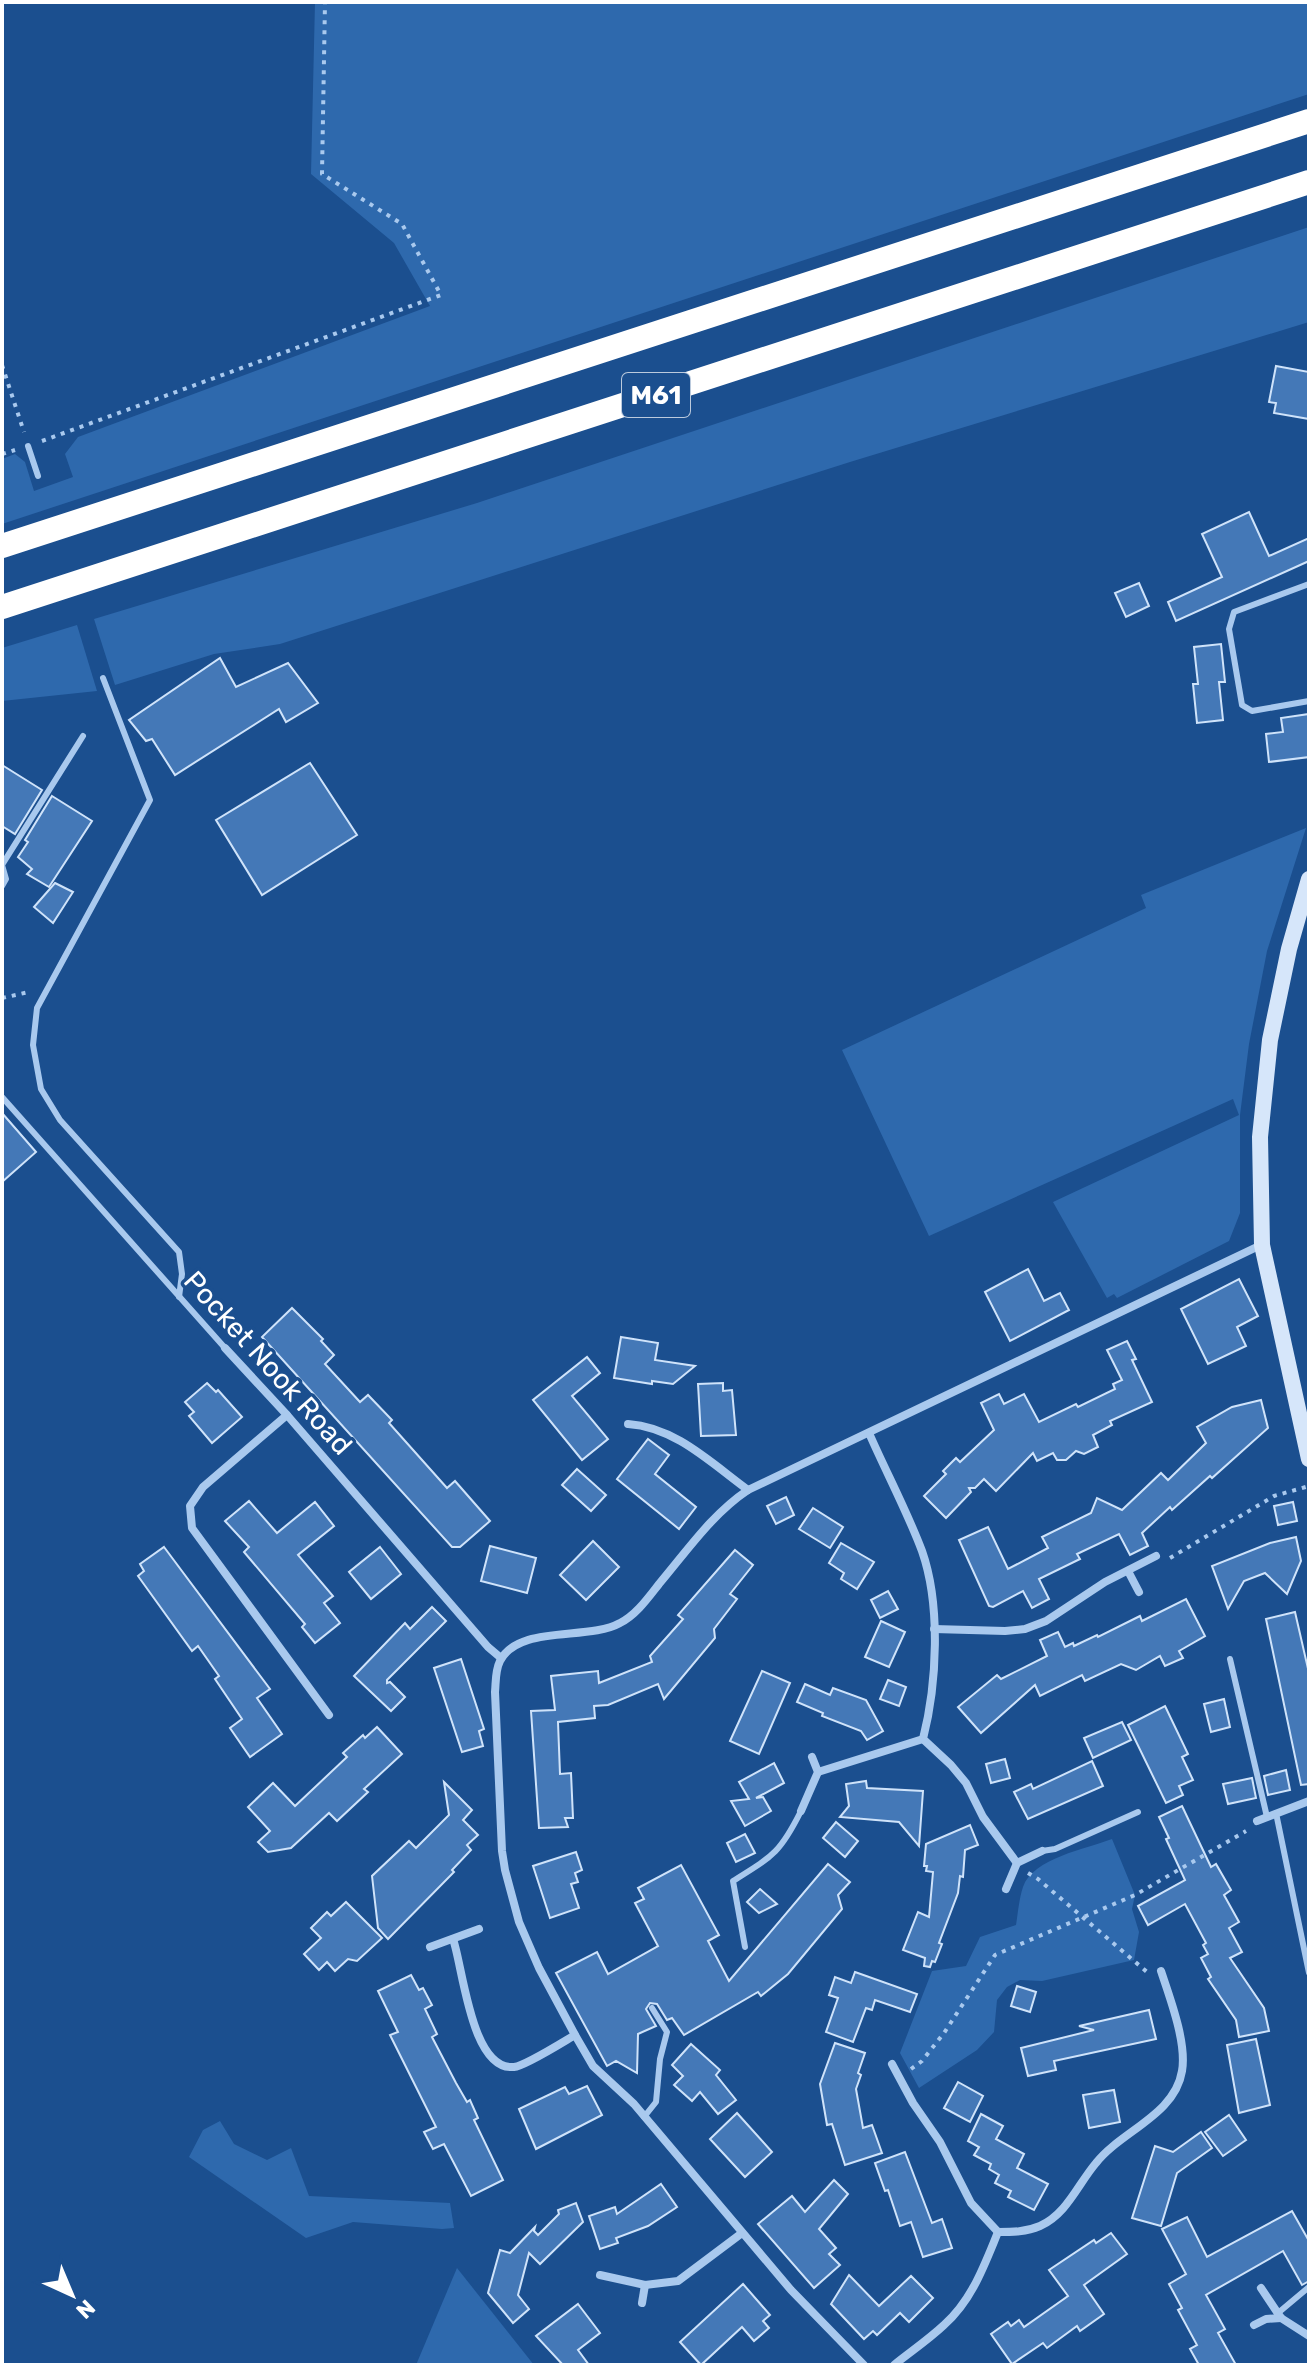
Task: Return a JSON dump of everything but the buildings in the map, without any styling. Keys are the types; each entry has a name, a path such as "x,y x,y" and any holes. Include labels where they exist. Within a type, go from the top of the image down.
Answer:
{"highway":[{"name":"M61","path":"2,546 1309,121"},
{"name":"M61","path":"2,607 1309,182"}],"street":[{"path":"1309,879 1289,949 1270,1040 1260,1137 1262,1245 1309,1459"},
{"path":"864,2365 791,2290 644,2117 593,2066 539,1968 519,1922 505,1870 495,1692 501,1658 530,1639 610,1628 623,1622 639,1609 715,1517 748,1490 1262,1245"},
{"name":"Pocket Nook Road","path":"225,1348 501,1658"},
{"path":"287,1415 203,1487 190,1506 192,1528 329,1715"},
{"path":"628,1424 650,1425 668,1433 748,1490"},
{"path":"869,1433 922,1550 928,1574 935,1677 923,1739"},
{"path":"934,1629 1025,1629 1046,1621 1105,1582 1156,1556"},
{"path":"1128,1571 1139,1592"},
{"path":"818,1772 923,1739"},
{"path":"923,1739 966,1783 983,1817 1017,1863"},
{"path":"801,1811 818,1772 812,1757"},
{"path":"1257,1821 1309,1801"},
{"path":"1006,1889 1017,1863 1042,1851"},
{"path":"430,1947 479,1929"},
{"path":"453,1939 471,2018 484,2049 500,2065 515,2067 575,2035"},
{"path":"892,2064 940,2142 971,2203 998,2232 1023,2232 1055,2216 1096,2162 1122,2137 1161,2108 1176,2088 1182,2071 1181,2043 1161,1971"},
{"path":"894,2365 946,2324 966,2300 980,2276 998,2232"},
{"path":"600,2275 645,2285 678,2281 742,2233"},
{"path":"642,2303 645,2285"},
{"path":"1261,2288 1279,2316 1309,2336"},
{"path":"1254,2325 1279,2316"}],"lane":[{"path":"28,446 38,476"},
{"path":"1309,584 1234,612 1229,629 1242,705 1252,711 1309,701"},
{"path":"103,678 150,800 37,1008 33,1045 41,1089 60,1120 179,1252 182,1274 179,1297"},
{"path":"2,886 6,879 2,865 83,736"},
{"name":"Pocket Nook Road","path":"2,1097 225,1348"},
{"path":"1230,1659 1272,1815 1309,1973"},
{"path":"745,1947 733,1881 772,1857 786,1840 801,1811"},
{"path":"1042,1851 1055,1849 1138,1812"},
{"path":"644,2117 656,2102 660,2059 667,2032 652,2008"},
{"path":"1279,2316 1309,2287"}],"path":[{"path":"2,365 28,446 441,295 402,224 322,174 325,2"},
{"path":"2,998 47,988"},
{"path":"1156,1556 1167,1560 1274,1496 1309,1486"},
{"path":"899,2078 922,2061 944,2033 995,1955 1135,1895 1237,1838 1257,1821"},
{"path":"1017,1863 1148,1973 1161,1971"}],"shaded area":[{"path":"315,2 1309,2 1309,94 2,524 2,459 15,454 25,462 34,491 73,477 65,454 78,437 430,306 394,243 311,174"},
{"path":"1309,227 1309,322 850,462 280,644 214,654 115,685 94,619 477,503"},
{"path":"77,625 97,691 2,701 2,648"},
{"path":"1306,828 1267,951 1249,1044 1240,1115 1240,1213 1229,1241 1117,1298 1114,1294 1107,1298 1053,1202 1239,1115 1233,1099 929,1236 842,1050 1146,908 1141,895"},
{"path":"1112,1839 1135,1895 1132,1909 1139,1932 1134,1960 1042,1981 1020,1980 1007,1987 997,2000 994,2032 977,2050 919,2088 900,2053 932,1971 966,1966 980,1937 1016,1925 1023,1887 1037,1869 1062,1856"},
{"path":"220,2121 234,2144 267,2160 291,2148 309,2196 450,2203 454,2228 353,2222 306,2238 189,2157 203,2130"},
{"path":"457,2268 534,2365 416,2365"}]}
